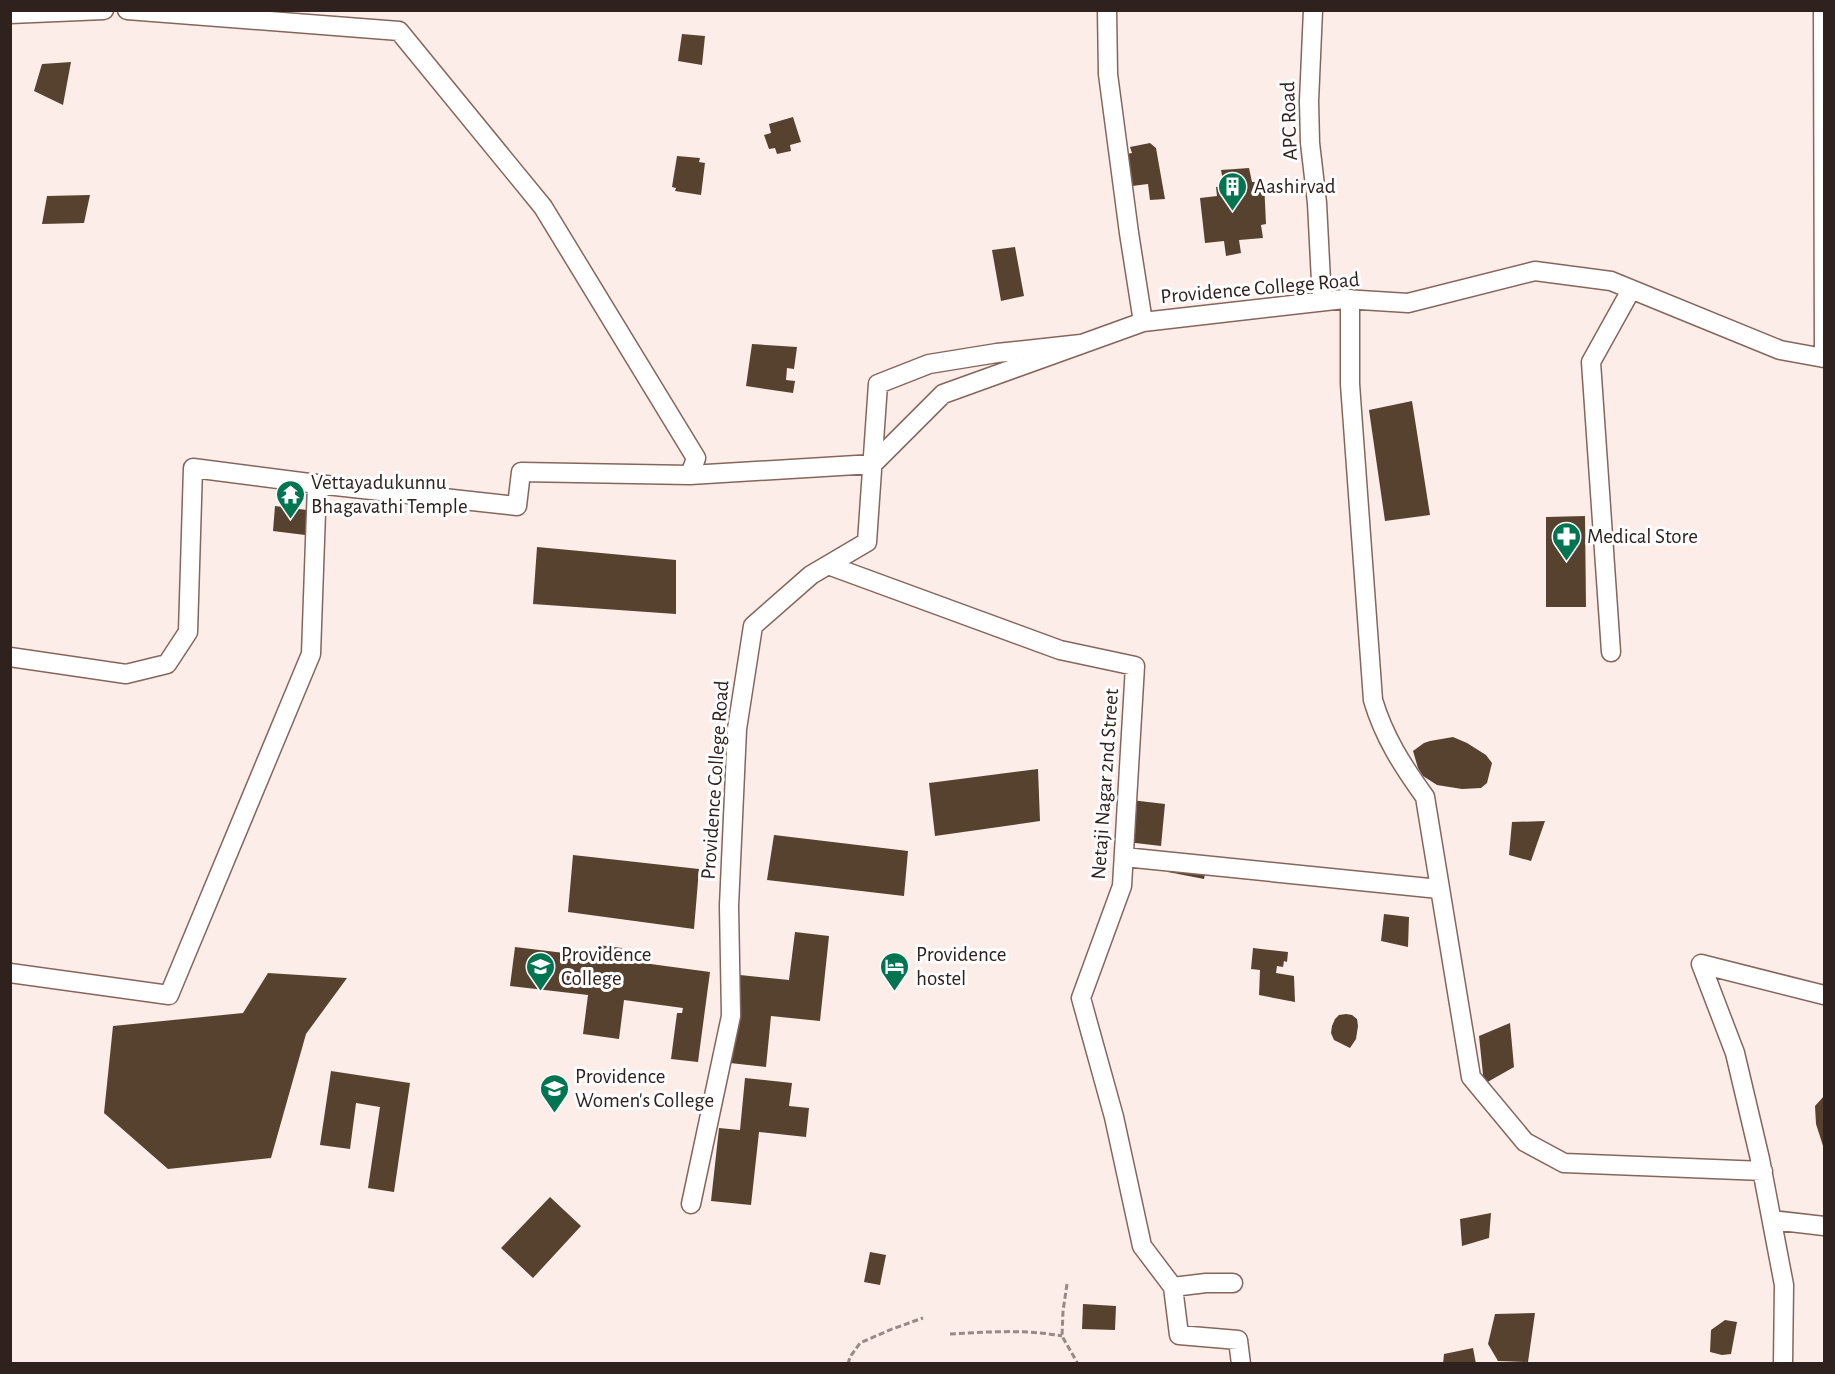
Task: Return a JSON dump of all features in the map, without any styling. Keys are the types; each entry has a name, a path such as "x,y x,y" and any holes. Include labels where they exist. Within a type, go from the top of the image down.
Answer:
{"street":[{"path":"10,14 104,10"},
{"path":"1107,10 1108,74 1143,322"},
{"name":"APC Road","path":"1313,10 1309,101 1310,143 1318,213 1322,302"},
{"path":"1823,10 1824,358"},
{"path":"137,11 363,19 399,30 543,207 696,458 690,475"},
{"name":"Providence College Road","path":"873,464 944,394 1143,322 1322,302 1350,300 1408,303 1535,271 1611,281 1780,350 1824,358"},
{"path":"1611,652 1591,362 1631,290"},
{"path":"1350,300 1350,384 1373,700 1380,723 1400,763 1425,796 1471,1077 1524,1142 1564,1163 1763,1171"},
{"name":"Providence College Road","path":"691,1204 731,1016 729,906 737,729 753,626 811,575 867,542 878,384 929,364 998,353 1082,344"},
{"path":"10,657 126,674 167,664 188,632 193,468 517,506 521,472 690,475 873,464"},
{"path":"10,973 169,995 311,654 317,483"},
{"name":"Netaji Nagar 2nd Street","path":"828,565 1060,650 1135,666 1122,886 1081,998 1114,1118 1142,1246 1173,1287 1179,1335 1238,1340 1241,1364"},
{"path":"1124,857 1439,889"},
{"path":"1783,1364 1784,1285 1763,1171 1735,1053 1701,964 1824,995"},
{"path":"1772,1220 1824,1226"},
{"path":"1173,1287 1233,1282"}],"path":[{"path":"1067,1284 1062,1336 1078,1364"},
{"path":"848,1364 860,1343 923,1318"},
{"path":"950,1334 1050,1333 1062,1336"}],"building":[{"path":"682,34 705,36 702,65 678,61"},
{"path":"71,62 63,105 34,91 42,64"},
{"path":"793,117 801,142 790,145 791,151 777,154 775,148 769,149 764,135 771,133 769,124"},
{"path":"1150,143 1156,148 1165,199 1150,200 1148,184 1132,186 1126,154 1132,153 1130,147"},
{"path":"677,156 700,158 699,162 705,163 701,195 675,191 676,188 672,187"},
{"name":"Aashirvad","path":"1249,168 1252,182 1264,182 1266,224 1261,225 1263,238 1239,240 1241,253 1226,256 1224,241 1205,243 1200,198 1217,196 1216,187 1224,186 1221,170"},
{"path":"90,195 84,223 42,224 47,196"},
{"path":"1015,247 1024,296 1001,301 992,250"},
{"path":"752,344 797,347 794,369 787,368 786,380 795,381 793,393 746,386"},
{"path":"1412,401 1430,515 1385,521 1369,410"},
{"name":"Vettayadukunnu Bhagavathi Temple","path":"275,506 307,510 305,535 273,531"},
{"name":"Medical Store","path":"1585,516 1586,607 1546,607 1546,517"},
{"path":"537,547 676,560 676,614 533,604"},
{"path":"1453,737 1486,755 1492,763 1487,783 1481,788 1462,789 1437,785 1423,776 1418,768 1413,751 1424,743"},
{"path":"1038,769 1040,821 935,836 929,783"},
{"path":"1131,800 1165,804 1161,846 1127,842"},
{"path":"1545,821 1531,861 1509,855 1512,822"},
{"path":"774,835 908,851 904,896 767,880"},
{"path":"1173,852 1208,860 1204,879 1168,872"},
{"path":"573,855 699,869 694,929 568,912"},
{"path":"1384,914 1409,917 1408,947 1381,941"},
{"path":"795,932 829,936 820,1021 771,1016 766,1067 730,1063 740,975 789,980"},
{"path":"598,945 622,948 621,960 710,972 698,1062 671,1059 677,1013 682,1013 683,1008 624,1000 619,1039 583,1034 588,995 510,986 515,947 597,957"},
{"path":"1253,948 1288,952 1287,962 1284,961 1283,967 1277,966 1276,973 1294,976 1295,1002 1259,995 1260,970 1251,969"},
{"path":"268,973 347,978 306,1034 271,1158 168,1169 104,1113 113,1026 243,1013"},
{"path":"1346,1014 1357,1019 1358,1026 1356,1039 1350,1048 1334,1040 1331,1033 1335,1019 1339,1015"},
{"path":"1510,1023 1514,1067 1484,1084 1479,1036"},
{"path":"331,1071 410,1083 394,1192 368,1188 380,1107 356,1103 350,1149 320,1145"},
{"path":"745,1078 792,1083 789,1106 809,1108 806,1137 759,1132 751,1205 711,1201 719,1128 740,1130"},
{"path":"1824,1096 1824,1149 1816,1124 1815,1106"},
{"path":"550,1197 581,1226 533,1278 501,1248"},
{"path":"1491,1213 1489,1238 1462,1246 1460,1219"},
{"path":"870,1252 886,1255 880,1285 864,1282"},
{"path":"1083,1304 1116,1306 1115,1330 1082,1329"},
{"path":"1535,1313 1528,1362 1498,1361 1488,1344 1495,1314"},
{"path":"1725,1320 1737,1322 1731,1354 1722,1355 1710,1352 1711,1330"},
{"path":"1473,1348 1476,1364 1443,1364 1444,1354"}],"place":[{"name":"Aashirvad","path":"1233,212"},
{"name":"Vettayadukunnu Bhagavathi Temple","path":"290,520"},
{"name":"Medical Store","path":"1566,562"},
{"name":"Providence College","path":"540,992"},
{"name":"Providence hostel","path":"895,992"},
{"name":"Providence Women's College","path":"554,1114"}]}
